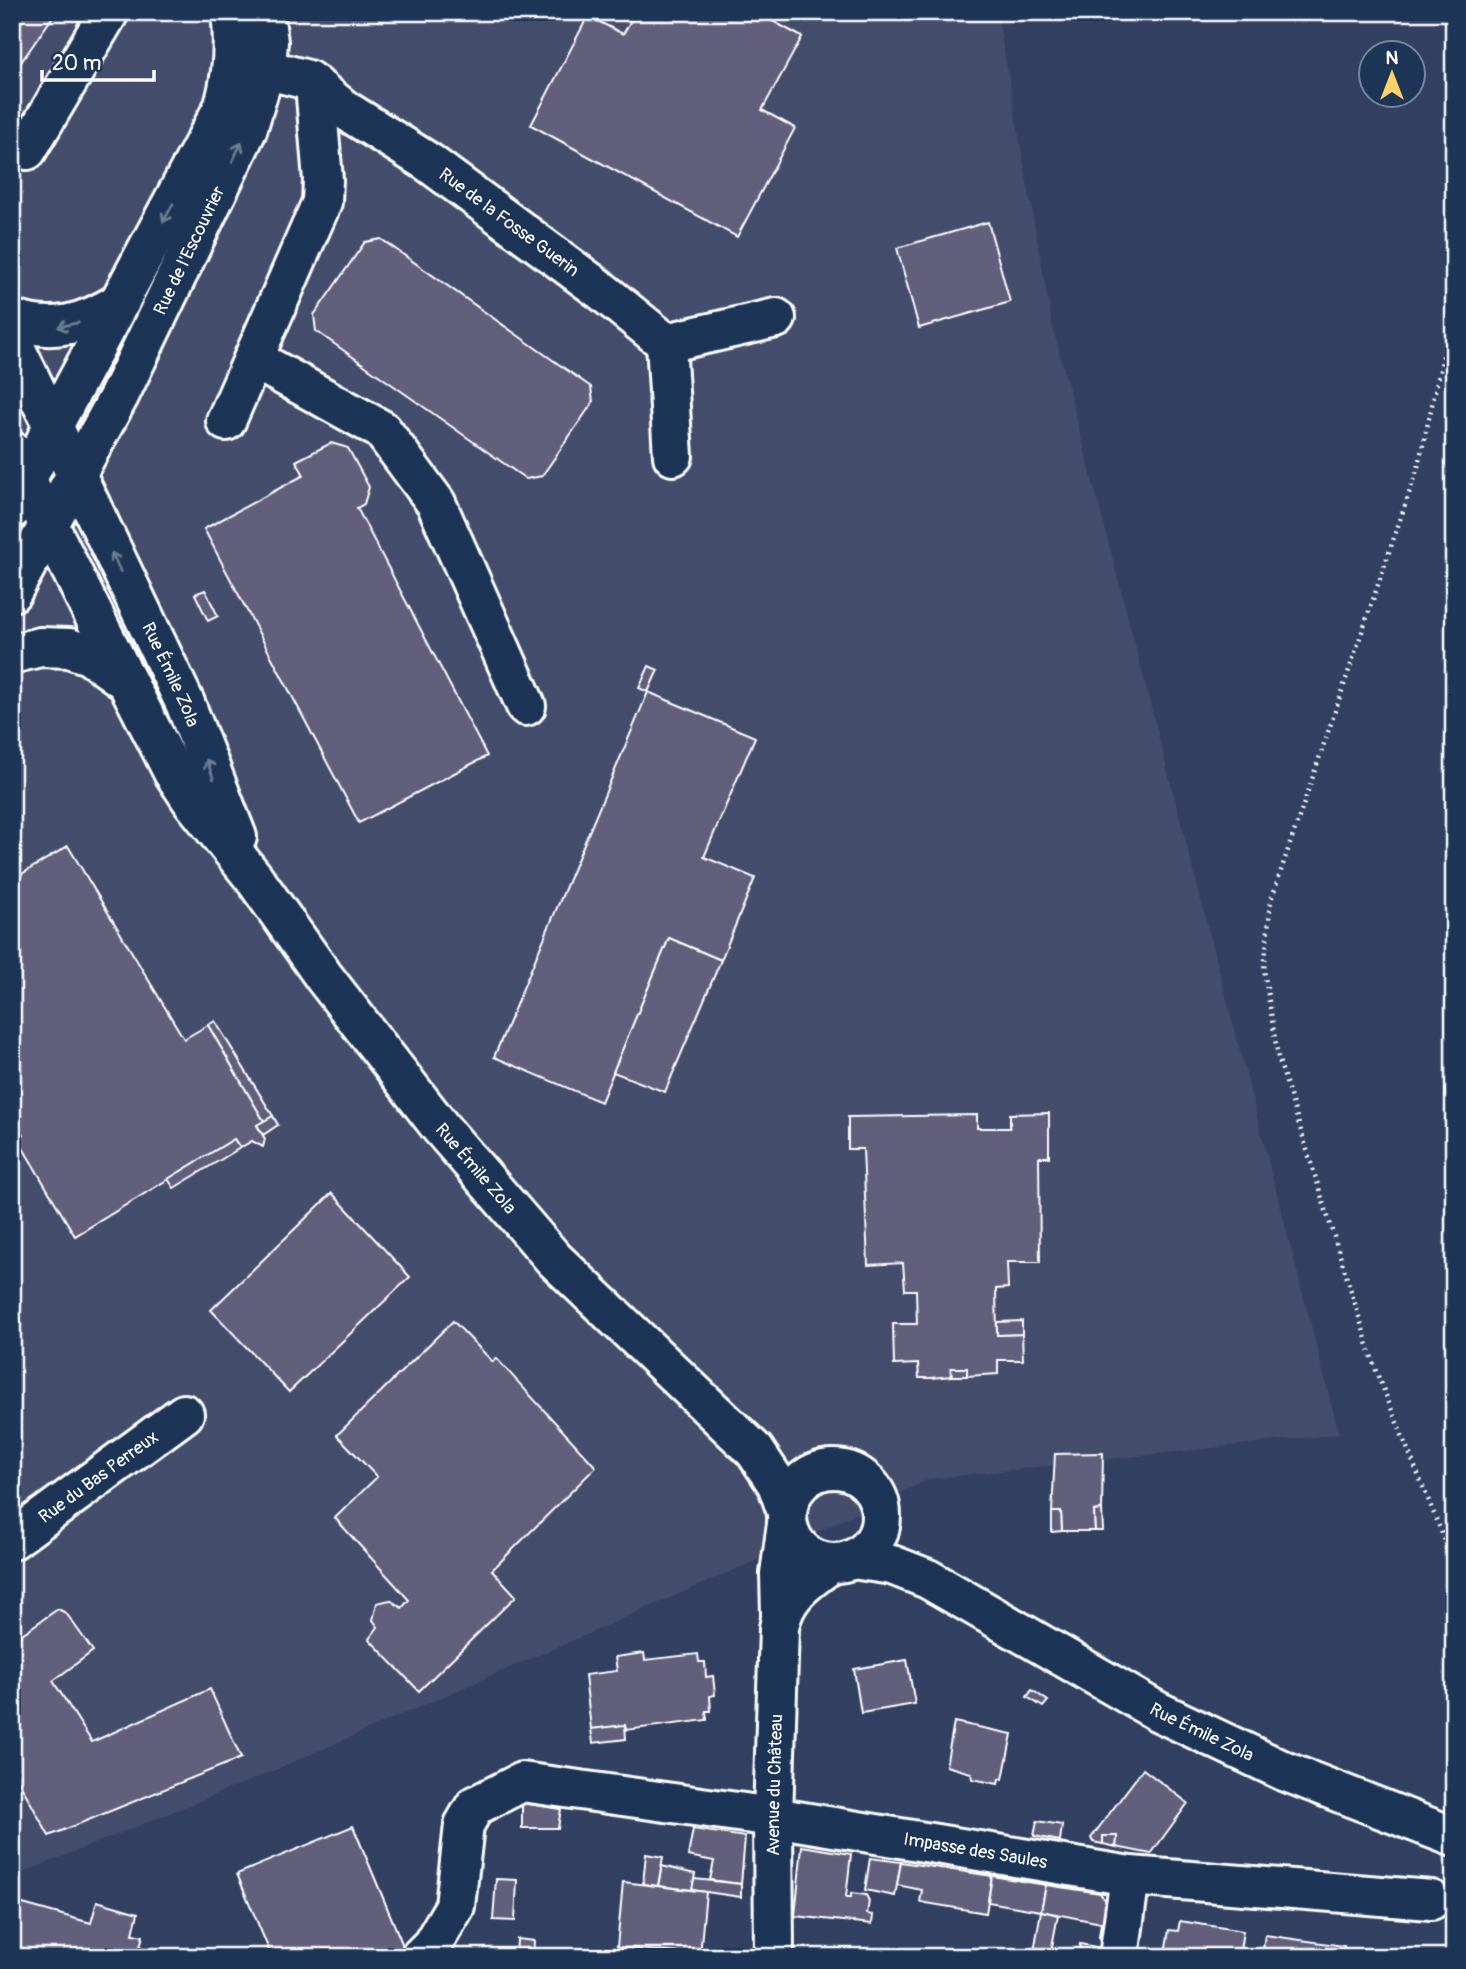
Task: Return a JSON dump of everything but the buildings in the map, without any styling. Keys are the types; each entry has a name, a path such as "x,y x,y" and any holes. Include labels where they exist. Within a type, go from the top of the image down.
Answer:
{"street":[{"path":"27,150 109,12"},
{"name":"Rue de l'Escouvrier","path":"65,451 119,396 247,130 246,82 231,12"},
{"name":"Rue de l'Escouvrier","path":"120,302 200,155 268,42 264,12"},
{"path":"226,421 322,202 326,101 278,108 246,82"},
{"name":"Rue de la Fosse Guerin","path":"326,101 428,162 602,291 666,343"},
{"path":"12,319 56,328 84,321 120,302"},
{"path":"12,592 55,532 65,451 116,352 120,302"},
{"path":"673,456 666,343 776,318"},
{"name":"Rue Émile Zola","path":"12,341 185,703 254,878"},
{"path":"254,359 382,430 436,503 526,706"},
{"path":"17,480 65,451"},
{"name":"Rue Émile Zola","path":"17,480 55,532 173,772 254,878 324,977 488,1186 554,1259 734,1428 777,1484 787,1518"},
{"path":"12,654 40,647 69,648 89,655 127,682"},
{"name":"Rue du Bas Perreux","path":"12,1540 184,1413"},
{"name":"Rue Émile Zola","path":"734,1428 777,1453 835,1470"},
{"path":"781,1615 795,1591 843,1561 863,1553 878,1533 880,1509 870,1487 861,1479 835,1470 814,1474 804,1480 790,1500 787,1518 797,1546 806,1554 817,1560 843,1561"},
{"name":"Rue Émile Zola","path":"880,1509 909,1548 964,1597"},
{"name":"Avenue du Château","path":"774,1957 772,1817 781,1615 780,1574 787,1518"},
{"name":"Rue Émile Zola","path":"843,1561 892,1565 964,1597 1052,1652 1157,1711 1284,1771 1454,1836"},
{"name":"Impasse des Saules","path":"420,1957 432,1945 455,1906 464,1825 475,1806 522,1783 772,1817 1130,1875 1431,1900"},
{"path":"1119,1957 1130,1875"}],"path":[{"path":"1454,308 1418,467 1271,900 1264,970 1278,1057 1376,1371 1454,1563"}],"shaded area":[{"path":"12,12 997,12 1052,324 1339,1434 929,1479 757,1560 261,1776 12,1877"}]}
